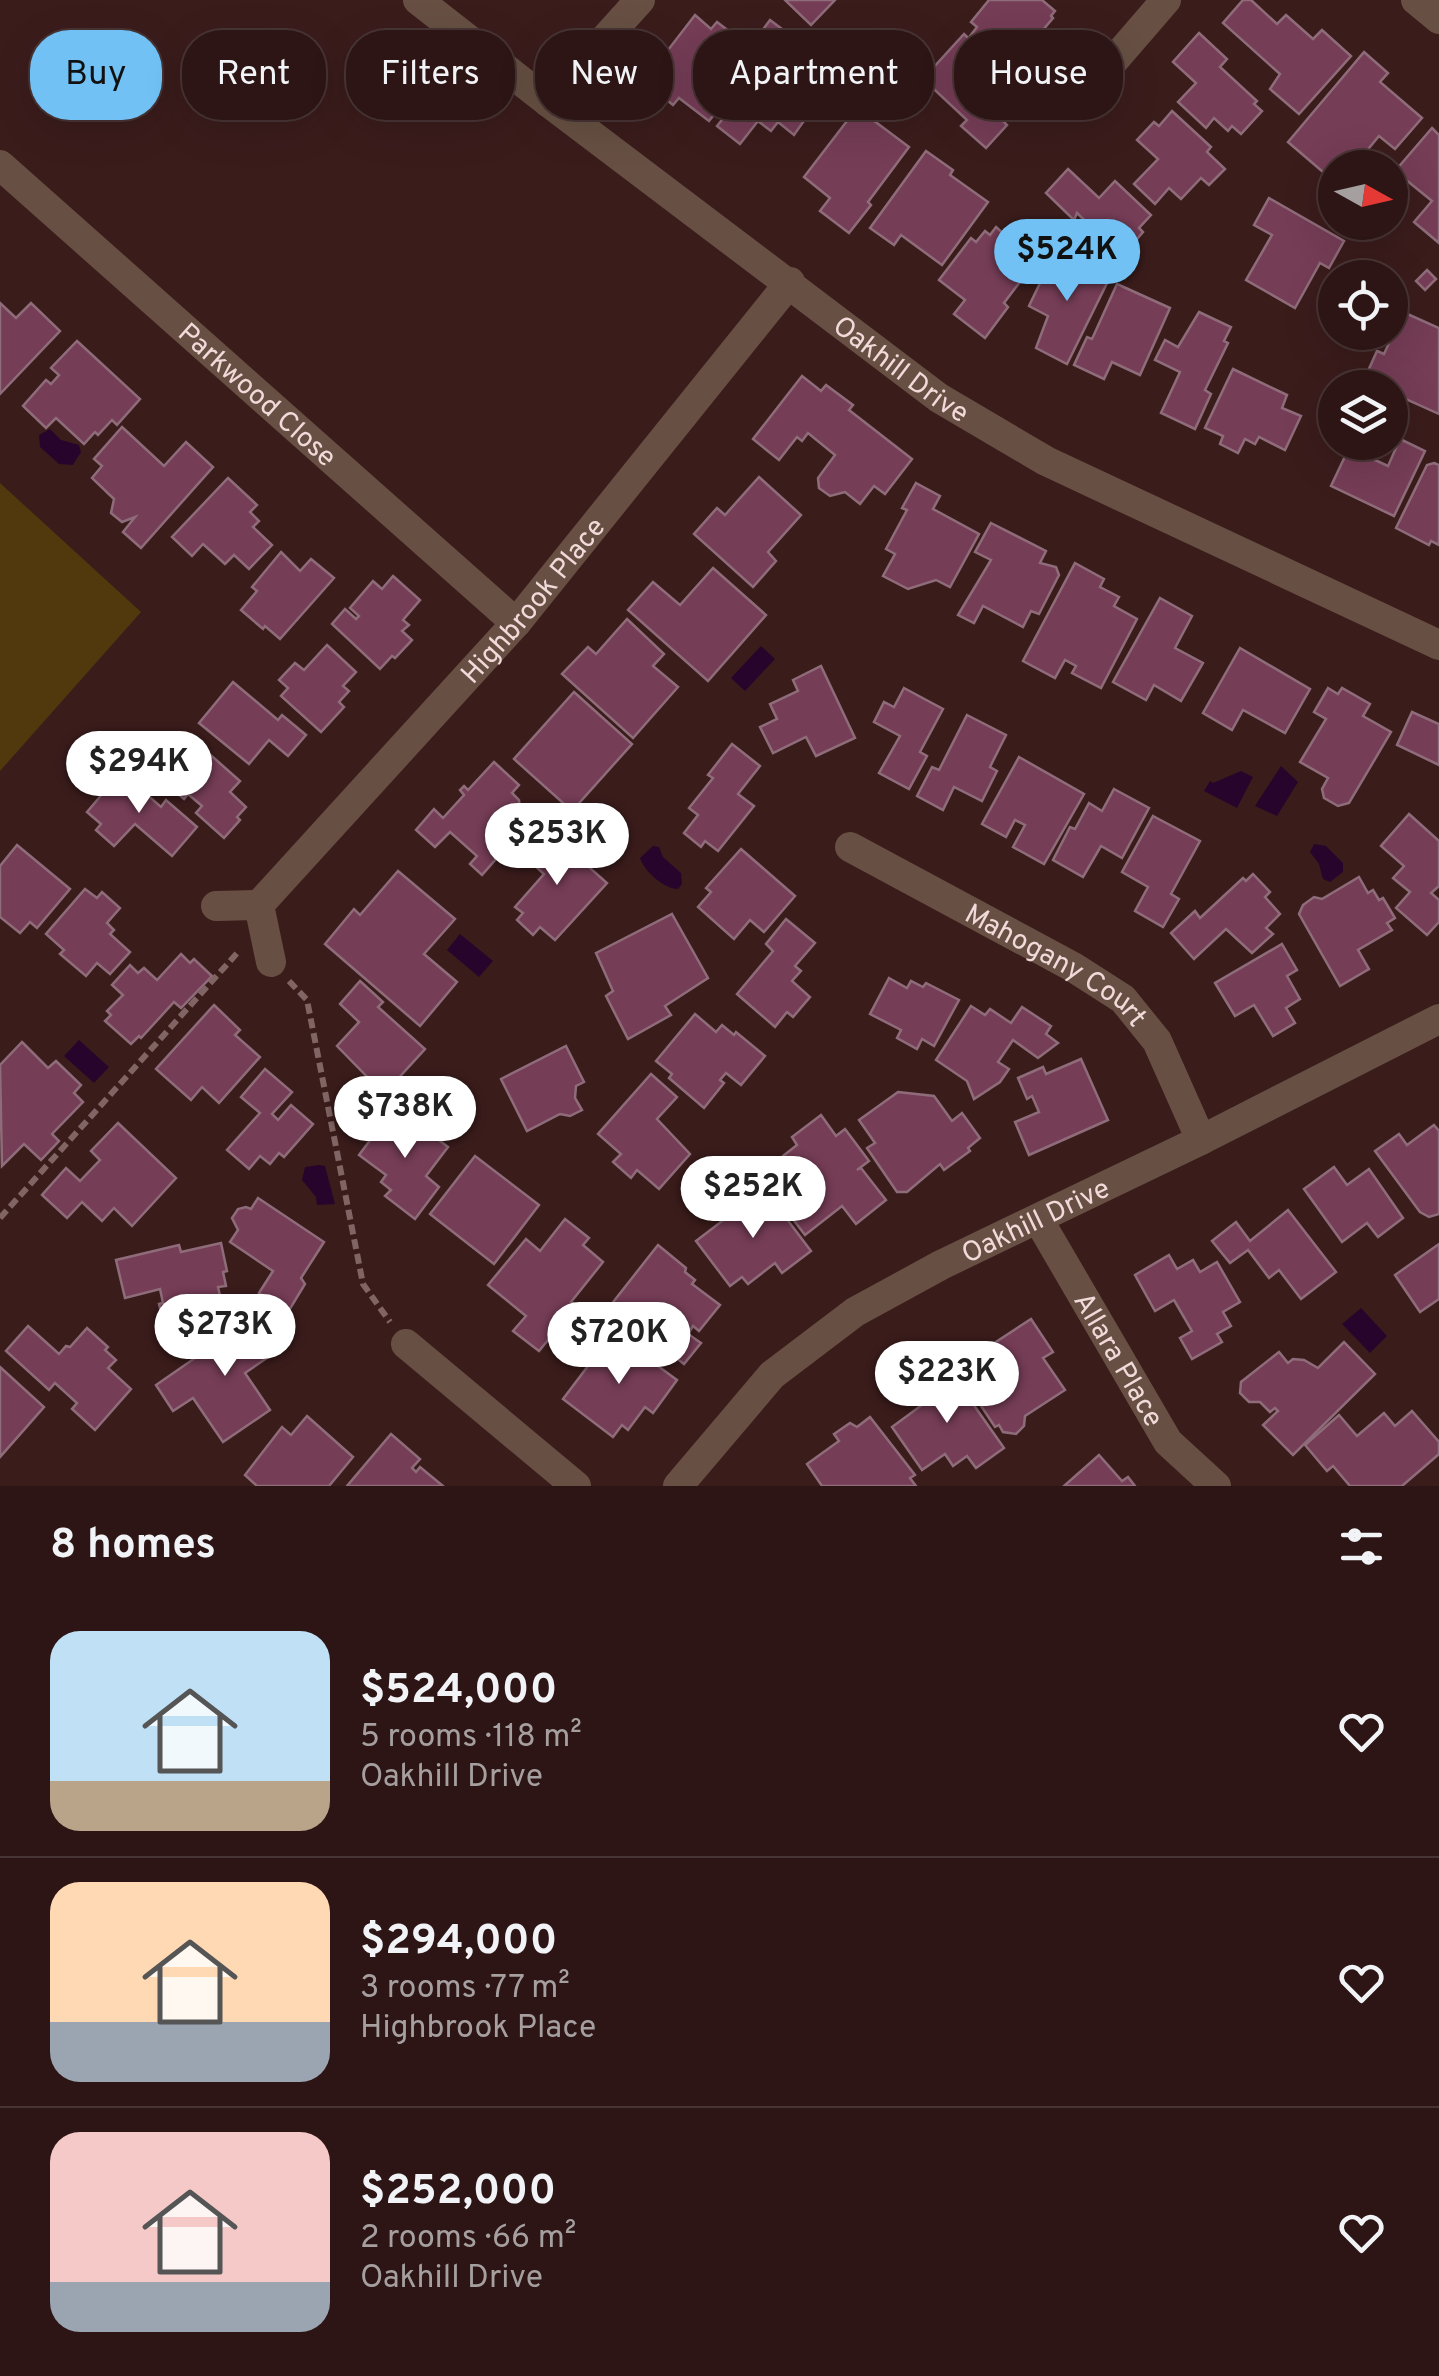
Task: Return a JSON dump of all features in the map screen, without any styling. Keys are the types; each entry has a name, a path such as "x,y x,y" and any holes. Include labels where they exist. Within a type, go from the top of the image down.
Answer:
{"street":[{"name":"Oakhill Drive","path":"418,0 535,92"},
{"path":"613,30 640,0"},
{"path":"1123,50 1166,0"},
{"path":"1416,0 1439,19"},
{"name":"Oakhill Drive","path":"572,120 940,398 1046,461 1439,645"},
{"name":"Parkwood Close","path":"0,166 516,623"},
{"name":"Highbrook Place","path":"261,914 516,623 790,282"},
{"name":"Mahogany Court","path":"850,848 1072,967 1123,999 1157,1042 1201,1140"},
{"path":"216,906 261,914 271,962"},
{"name":"Oakhill Drive","path":"678,1486 772,1376 855,1312 1438,1021"},
{"name":"Allara Place","path":"1038,1219 1168,1442 1216,1486"},
{"path":"406,1344 576,1486"}],"path":[{"path":"0,1218 261,914"},
{"path":"271,962 308,1000 363,1284 406,1344"}],"shaded area":[{"path":"50,429 61,440 79,445 81,452 73,465 59,464 40,447 39,435"},
{"path":"0,483 141,612 0,771"},
{"path":"761,646 775,659 745,691 731,678"},
{"path":"1281,766 1298,782 1277,816 1255,806"},
{"path":"1241,771 1253,777 1237,808 1204,791 1210,781"},
{"path":"1314,844 1326,846 1343,863 1343,872 1330,882 1323,879 1310,852"},
{"path":"653,846 659,847 663,857 681,873 682,884 678,889 661,883 642,863 640,858"},
{"path":"460,934 493,961 479,977 447,950"},
{"path":"79,1040 109,1067 94,1083 64,1056"},
{"path":"325,1166 335,1204 317,1205 316,1197 302,1180 305,1167"},
{"path":"1361,1308 1387,1336 1370,1353 1342,1324"}],"building":[{"path":"785,0 835,0 811,25"},
{"path":"989,0 1042,0 1055,11 1043,30 975,30 977,27 971,22"},
{"path":"1243,0 1251,0 1277,24 1286,15 1313,39 1322,30 1351,56 1299,114 1270,89 1280,74 1223,23"},
{"path":"695,15 711,29 717,22 727,30 693,30 693,109 679,98 673,105 673,44"},
{"path":"770,20 782,29 781,30 763,30"},
{"path":"1199,33 1227,59 1220,67 1257,101 1254,104 1262,111 1241,134 1232,126 1228,131 1214,118 1206,128 1178,102 1196,83 1173,62"},
{"path":"954,45 954,108 934,89 934,67"},
{"path":"1364,52 1388,73 1380,82 1422,118 1395,149 1379,136 1367,150 1318,150 1318,168 1288,142"},
{"path":"1172,111 1211,147 1207,152 1225,169 1209,185 1201,178 1181,199 1169,188 1155,204 1134,184 1158,159 1137,140 1154,122 1159,126"},
{"path":"722,120 805,120 794,135 778,122 771,131 758,121 740,144 717,126"},
{"path":"848,120 873,120 909,147 849,233 820,211 830,198 804,177"},
{"path":"967,120 1002,120 1007,125 986,148 961,126"},
{"path":"1432,128 1439,135 1439,243 1414,222 1432,201 1408,182 1408,156"},
{"path":"926,151 953,170 950,175 988,202 942,265 901,235 894,245 870,228"},
{"path":"1068,169 1099,198 1115,181 1151,215 1139,228 1143,232 1131,246 1112,229 1103,238 1077,213 1074,220 1046,193"},
{"path":"1269,198 1318,226 1318,240 1344,241 1333,260 1318,260 1295,308 1246,280 1272,235 1254,225"},
{"path":"996,227 1035,262 1004,303 1008,307 985,338 954,314 965,300 939,280 971,238 976,242 985,231 990,235"},
{"path":"1054,254 1071,262 1074,257 1111,275 1067,364 1036,348 1048,316 1029,306"},
{"path":"1427,270 1436,279 1425,290 1416,281"},
{"path":"1117,284 1170,308 1140,375 1112,362 1104,379 1074,365 1087,337 1092,339"},
{"path":"0,303 16,318 31,303 60,331 0,394"},
{"path":"1199,312 1231,327 1224,341 1228,343 1205,390 1211,394 1195,429 1161,413 1180,372 1155,360 1165,340 1178,347"},
{"path":"1408,314 1439,328 1439,414 1408,400 1408,370 1368,370 1377,351 1384,354 1386,350 1408,350"},
{"path":"77,341 140,399 117,425 112,420 84,444 56,418 46,428 23,406 46,380 51,384 59,375 51,368"},
{"path":"1233,369 1287,395 1282,408 1301,416 1285,450 1259,437 1255,444 1245,439 1238,453 1220,444 1223,436 1205,428"},
{"path":"802,376 821,391 826,385 853,405 849,410 912,459 885,494 874,486 860,504 845,492 830,496 819,488 818,478 835,455 808,433 802,441 797,437 779,460 753,439"},
{"path":"122,427 164,466 186,442 213,467 141,548 123,532 135,517 122,522 111,513 114,499 92,478 102,466 94,459"},
{"path":"1408,443 1425,451 1394,516 1331,486 1343,460 1375,460 1388,466 1391,460 1408,460"},
{"path":"1427,465 1439,465 1439,545 1431,541 1429,545 1396,528"},
{"path":"759,477 801,515 768,552 776,561 753,587 694,534 717,508 725,515"},
{"path":"228,478 257,505 250,512 259,521 253,527 272,545 249,569 234,555 225,564 203,544 192,556 172,537"},
{"path":"916,483 940,496 933,509 979,534 950,587 936,580 908,589 883,576 895,554 886,549"},
{"path":"991,523 1046,551 1040,563 1056,567 1059,575 1039,614 1031,611 1023,627 983,606 974,623 958,615 991,560 975,552"},
{"path":"281,552 300,571 311,559 334,578 280,639 241,610 257,591 252,587"},
{"path":"1075,563 1104,579 1100,587 1119,597 1114,606 1137,619 1101,688 1072,673 1076,666 1065,660 1055,678 1023,661"},
{"path":"713,568 766,615 708,681 628,610 653,582 680,605"},
{"path":"393,576 420,600 403,620 409,625 402,631 412,640 380,669 332,624 345,609 356,619 359,616 350,608 373,581 382,589"},
{"path":"1160,598 1192,616 1175,648 1203,663 1181,701 1154,685 1146,700 1113,682"},
{"path":"627,619 664,654 653,666 678,687 633,738 562,674 588,647 596,654"},
{"path":"327,645 356,672 343,686 349,691 339,702 344,707 321,732 281,696 288,688 279,680 295,663 304,670"},
{"path":"1240,648 1310,689 1285,733 1243,710 1232,730 1203,713"},
{"path":"821,666 855,738 816,756 806,737 773,753 760,727 777,719 770,704 798,691 793,680"},
{"path":"233,682 278,720 282,715 306,735 288,756 269,740 249,764 199,723"},
{"path":"904,688 943,709 920,752 927,756 909,789 879,773 900,736 874,722 884,702 894,707"},
{"path":"1328,688 1338,694 1342,688 1370,704 1363,716 1391,732 1349,803 1338,806 1324,798 1322,789 1328,778 1300,762 1326,719 1314,712"},
{"path":"574,692 632,744 572,811 514,759"},
{"path":"1412,712 1439,724 1439,765 1397,745"},
{"path":"967,715 1006,735 990,767 997,771 982,801 954,787 943,810 917,796 932,767 939,770"},
{"path":"182,741 191,750 197,743 240,781 230,792 246,807 224,838 196,813 202,806 188,794 184,799 154,773"},
{"path":"732,744 760,766 738,794 754,806 718,851 705,841 701,847 684,833 698,815 689,808 713,778 708,775"},
{"path":"1019,757 1084,794 1044,864 1013,847 1025,825 1015,820 1006,837 982,824"},
{"path":"494,762 519,785 512,793 519,800 520,810 492,841 503,851 482,875 470,864 477,856 450,832 435,847 416,830 434,809 443,818 464,795 460,790 464,786 468,790"},
{"path":"121,772 161,807 166,800 197,827 172,856 135,824 114,846 96,830 101,824 87,812"},
{"path":"1114,789 1149,808 1122,858 1101,846 1083,877 1053,860 1070,827 1075,829 1089,803 1102,811"},
{"path":"1409,814 1439,841 1439,886 1431,893 1439,900 1439,922 1427,935 1396,908 1410,892 1393,878 1404,866 1381,846"},
{"path":"1153,816 1200,841 1171,894 1179,899 1163,927 1135,911 1148,887 1122,872"},
{"path":"542,833 563,852 568,846 576,846 582,851 582,861 607,883 555,940 540,927 533,935 517,920 523,913 515,907 544,874 522,854"},
{"path":"17,845 70,889 37,928 30,922 20,933 0,917 0,866"},
{"path":"741,849 795,896 764,932 750,920 734,939 698,907 711,892 706,888"},
{"path":"398,871 455,919 424,954 457,982 420,1026 325,944 354,909 360,915"},
{"path":"1253,874 1270,892 1265,897 1280,914 1266,928 1273,934 1252,953 1226,929 1194,959 1171,933 1195,911 1200,918 1243,878 1246,881"},
{"path":"1359,877 1368,893 1373,890 1379,900 1383,898 1395,918 1387,923 1392,930 1358,950 1369,969 1340,986 1299,914 1314,897 1322,899"},
{"path":"85,889 97,898 102,892 120,908 107,923 114,930 110,934 130,952 110,974 97,963 86,976 60,954 64,950 46,934"},
{"path":"672,914 708,978 665,1006 671,1015 628,1039 606,996 613,991 596,953"},
{"path":"786,919 815,943 795,966 801,971 792,981 810,997 793,1017 787,1012 775,1027 737,994 773,951 766,944"},
{"path":"1282,944 1297,970 1287,976 1300,999 1286,1008 1295,1023 1273,1036 1254,1005 1235,1016 1215,983"},
{"path":"181,954 190,963 194,959 212,976 181,1008 174,1002 131,1044 105,1021 111,1015 107,1011 123,995 112,985 130,965 138,973 144,968 157,980"},
{"path":"889,978 907,988 911,981 923,987 926,983 959,1000 934,1046 922,1039 917,1049 897,1038 901,1030 870,1014"},
{"path":"360,981 383,1002 378,1007 425,1049 384,1094 337,1046 359,1022 340,1004"},
{"path":"214,1005 240,1030 235,1035 260,1057 219,1103 202,1087 191,1100 156,1069"},
{"path":"971,1006 985,1015 990,1009 1011,1023 1022,1007 1051,1026 1046,1034 1058,1043 1038,1058 1013,1040 998,1062 1009,1069 1000,1082 974,1099 967,1081 936,1060"},
{"path":"695,1014 716,1032 722,1025 734,1035 736,1032 765,1056 741,1085 726,1073 720,1080 724,1083 704,1108 669,1078 672,1074 656,1061"},
{"path":"22,1042 48,1068 56,1061 81,1085 74,1093 83,1102 52,1134 59,1141 41,1160 24,1144 2,1166 0,1065"},
{"path":"566,1046 584,1082 576,1086 575,1098 582,1110 570,1116 560,1114 527,1131 501,1079"},
{"path":"1081,1059 1108,1120 1029,1155 1015,1122 1039,1112 1032,1096 1027,1099 1018,1078 1043,1067 1046,1074"},
{"path":"265,1069 292,1092 272,1114 278,1120 291,1105 313,1124 284,1157 279,1153 270,1164 260,1156 249,1169 227,1150 260,1113 241,1097"},
{"path":"651,1074 677,1097 657,1119 690,1154 659,1189 637,1170 631,1178 613,1162 621,1154 598,1134"},
{"path":"898,1092 934,1096 952,1121 962,1113 980,1138 968,1148 970,1151 944,1170 940,1164 907,1192 897,1192 867,1148 875,1143 859,1120"},
{"path":"395,1107 448,1147 426,1176 439,1187 415,1219 385,1196 391,1190 381,1182 386,1175 359,1155"},
{"path":"821,1115 836,1136 845,1129 869,1161 857,1170 861,1168 886,1200 856,1224 842,1206 805,1235 767,1185 786,1171 781,1164 783,1156 797,1145 792,1137"},
{"path":"118,1123 176,1178 132,1226 114,1208 102,1221 82,1202 67,1218 42,1195 66,1168 80,1181 100,1160 91,1151"},
{"path":"1434,1125 1439,1131 1439,1214 1429,1217 1420,1212 1375,1151 1399,1134 1407,1145"},
{"path":"475,1156 539,1205 494,1264 430,1214"},
{"path":"1334,1167 1347,1185 1369,1169 1403,1218 1378,1237 1367,1223 1342,1242 1304,1189"},
{"path":"764,1189 811,1251 782,1273 775,1263 748,1284 742,1277 730,1286 696,1241"},
{"path":"258,1198 324,1242 301,1278 305,1284 288,1312 259,1293 273,1271 230,1242 238,1230 232,1218 238,1209 251,1209"},
{"path":"1288,1210 1336,1272 1301,1299 1279,1270 1269,1278 1248,1250 1230,1263 1212,1241 1236,1222 1250,1241"},
{"path":"565,1219 589,1238 583,1245 603,1262 571,1302 576,1306 539,1351 513,1331 526,1316 488,1285 526,1239 540,1251"},
{"path":"221,1243 226,1286 218,1287 226,1321 167,1336 159,1304 163,1303 160,1289 125,1298 116,1260 179,1245 181,1252"},
{"path":"1439,1244 1439,1299 1420,1312 1395,1275"},
{"path":"658,1245 686,1268 685,1272 695,1280 692,1284 720,1305 699,1331 693,1326 688,1334 701,1343 684,1364 610,1306"},
{"path":"1169,1255 1177,1269 1193,1260 1200,1272 1217,1262 1240,1302 1223,1312 1231,1326 1217,1334 1222,1342 1192,1359 1180,1338 1192,1331 1174,1300 1155,1311 1135,1275"},
{"path":"260,1313 283,1347 245,1373 270,1410 223,1442 193,1398 173,1411 156,1385"},
{"path":"1031,1319 1053,1352 1043,1358 1065,1390 1025,1416 1024,1426 1016,1434 1003,1432 999,1425 995,1427 956,1368"},
{"path":"28,1326 59,1354 87,1328 108,1347 105,1350 116,1360 108,1368 131,1389 95,1430 72,1409 77,1403 55,1383 49,1390 6,1351"},
{"path":"613,1333 677,1380 653,1413 645,1407 628,1430 622,1425 613,1437 563,1399"},
{"path":"1344,1342 1375,1374 1293,1455 1263,1425 1278,1411 1275,1408 1270,1412 1260,1402 1249,1402 1240,1393 1241,1382 1279,1352 1288,1363 1293,1359 1304,1360 1318,1368"},
{"path":"0,1367 44,1407 0,1457"},
{"path":"947,1367 1004,1448 976,1468 967,1456 953,1466 945,1454 922,1470 892,1427 926,1402 917,1389"},
{"path":"1412,1411 1439,1442 1439,1454 1402,1486 1350,1486 1333,1466 1327,1471 1305,1445 1339,1415 1357,1436 1384,1413 1395,1426"},
{"path":"307,1416 353,1457 329,1486 257,1486 245,1475 282,1427 291,1435"},
{"path":"870,1417 915,1475 910,1478 916,1486 822,1486 807,1464 839,1441 834,1434 850,1423 857,1427"},
{"path":"391,1434 420,1459 412,1468 416,1472 420,1467 443,1486 347,1486"},
{"path":"1099,1455 1122,1481 1128,1477 1135,1486 1064,1486"}]}
